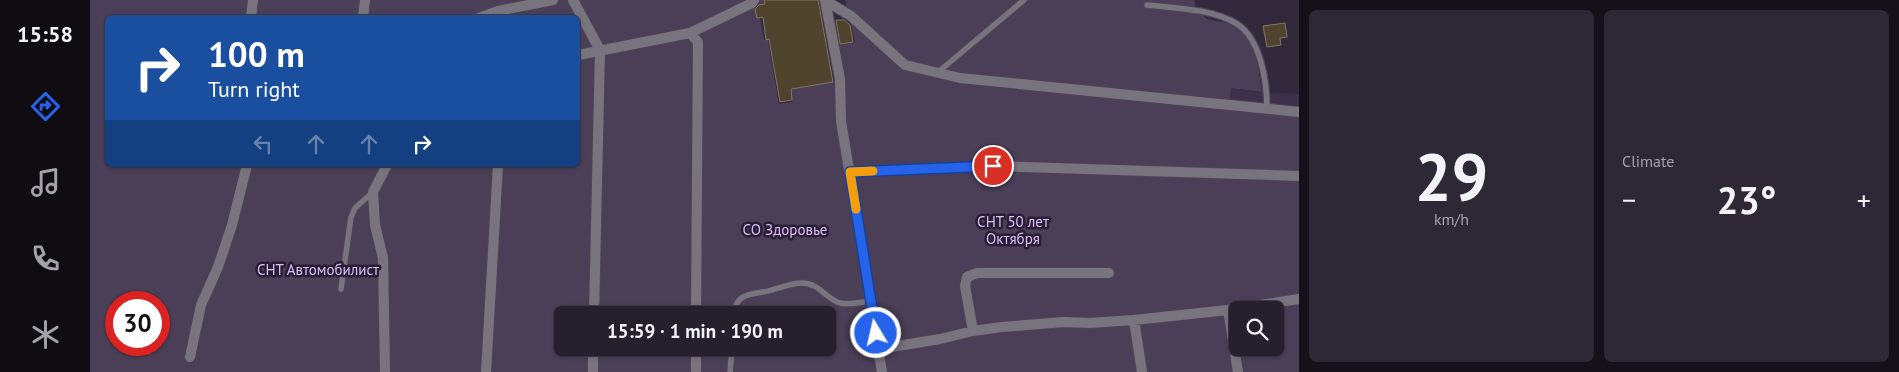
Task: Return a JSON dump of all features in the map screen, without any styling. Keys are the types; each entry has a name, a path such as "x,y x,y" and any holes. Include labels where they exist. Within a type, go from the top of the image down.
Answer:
{"street":[{"path":"251,15 253,0"},
{"path":"363,15 365,0"},
{"path":"487,15 553,0"},
{"path":"572,0 600,50 594,306"},
{"path":"580,55 690,32 752,3 754,0"},
{"path":"826,1 851,16 905,65 938,73 960,78 1299,112"},
{"path":"826,1 840,79 841,121 882,372"},
{"path":"690,32 698,42 696,306"},
{"path":"850,172 993,166 1299,176"},
{"path":"190,357 201,306 218,267 232,225 246,167"},
{"path":"385,372 383,258 375,225 373,192 386,167"},
{"path":"486,372 498,167"},
{"path":"973,331 965,286 967,277 977,272 1108,273"},
{"path":"879,349 940,339 973,331 1064,322 1090,323 1134,320 1228,310 1299,299"},
{"path":"1228,310 1238,372"},
{"path":"1134,320 1142,372"},
{"path":"593,372 594,356"},
{"path":"696,356 696,372"}],"lane":[{"path":"938,73 1024,0"},
{"path":"1147,5 1210,13 1237,24 1249,35 1260,59 1267,88 1267,109"},
{"path":"342,289 351,217 355,208 373,192"},
{"path":"737,306 743,297 802,283 816,286 839,303 871,301"},
{"path":"730,372 731,356"}],"shaded area":[{"path":"1231,88 1270,93 1299,94 1299,107 1230,100"}],"green space":[{"path":"90,0 764,0 765,4 754,6 757,18 760,17 764,40 768,40 779,104 792,102 791,89 837,81 831,46 855,42 845,0 1194,0 1197,11 1207,19 1242,26 1256,54 1262,92 1231,88 1230,100 1299,107 1299,372 90,372"}],"building":[{"path":"764,0 818,0 833,82 791,89 792,100 780,102 769,39 766,40 763,17 757,18 755,9 759,5 765,4"},
{"path":"836,20 844,20 850,25 853,42 840,44"},
{"path":"1285,23 1287,37 1280,38 1281,45 1267,47 1263,26"}],"slow traffic":[{"path":"856,209 850,172 873,171"}],"route":[{"path":"876,333 850,172 993,166"}],"park label":[{"name":"СО Здоровье","path":"785,229"},
{"name":"СНТ 50 лет Октября","path":"1013,230"},
{"name":"СНТ Автомобилист","path":"318,269"}]}
